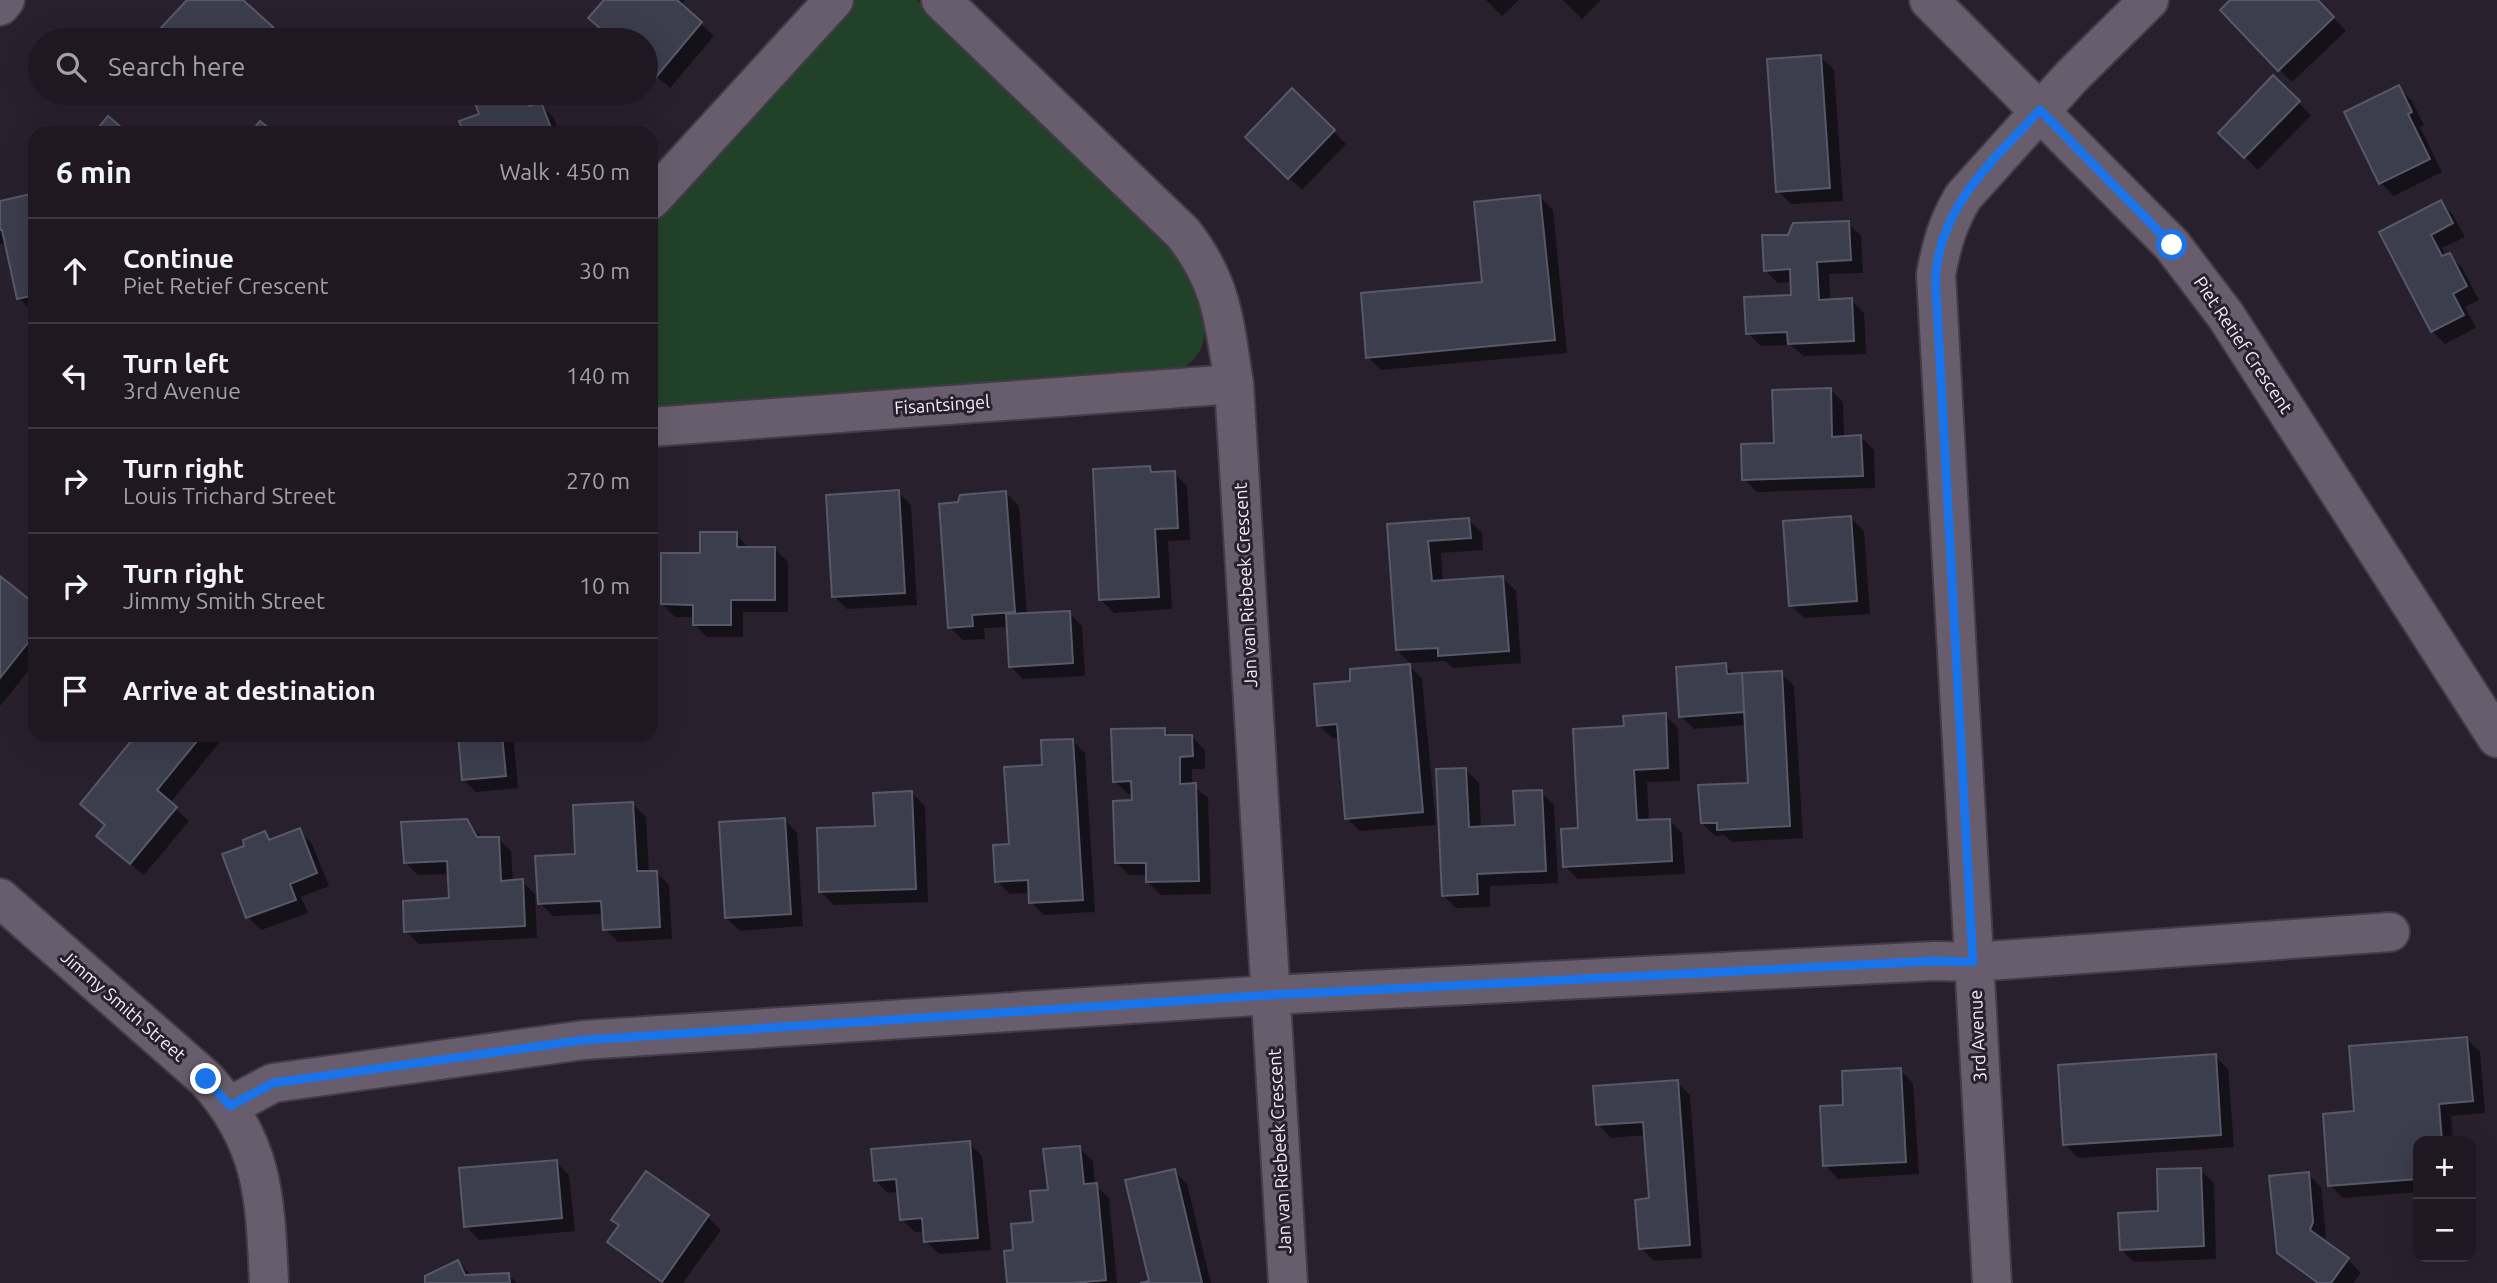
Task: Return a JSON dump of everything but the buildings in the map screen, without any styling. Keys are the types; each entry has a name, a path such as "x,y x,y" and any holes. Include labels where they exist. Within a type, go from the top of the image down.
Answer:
{"street":[{"path":"0,6 5,0"},
{"path":"658,192 834,0"},
{"name":"Jan van Riebeek Crescent","path":"941,0 1183,233 1210,273 1219,297 1234,384 1288,1283"},
{"name":"Piet Retief Crescent","path":"1929,0 2172,245 2200,279 2497,738"},
{"name":"3rd Avenue","path":"1992,1283 1936,275 1941,244 1963,197 2040,110 2149,0"},
{"name":"Fisantsingel","path":"658,426 1234,384"},
{"name":"Jimmy Smith Street","path":"0,898 206,1079 230,1106 245,1133 263,1190 269,1283"},
{"path":"230,1106 273,1083 584,1040 1270,995 1935,961 1973,962 2390,933"}],"green space":[{"path":"850,0 917,0 1166,233 1194,286 1203,316 1203,343 1198,354 1183,369 658,413 658,210"}],"route":[{"path":"206,1079 230,1106 273,1083 584,1040 1270,995 1935,961 1973,962 1937,307 1936,275 1941,244 1963,197 2040,110 2172,245"}]}
